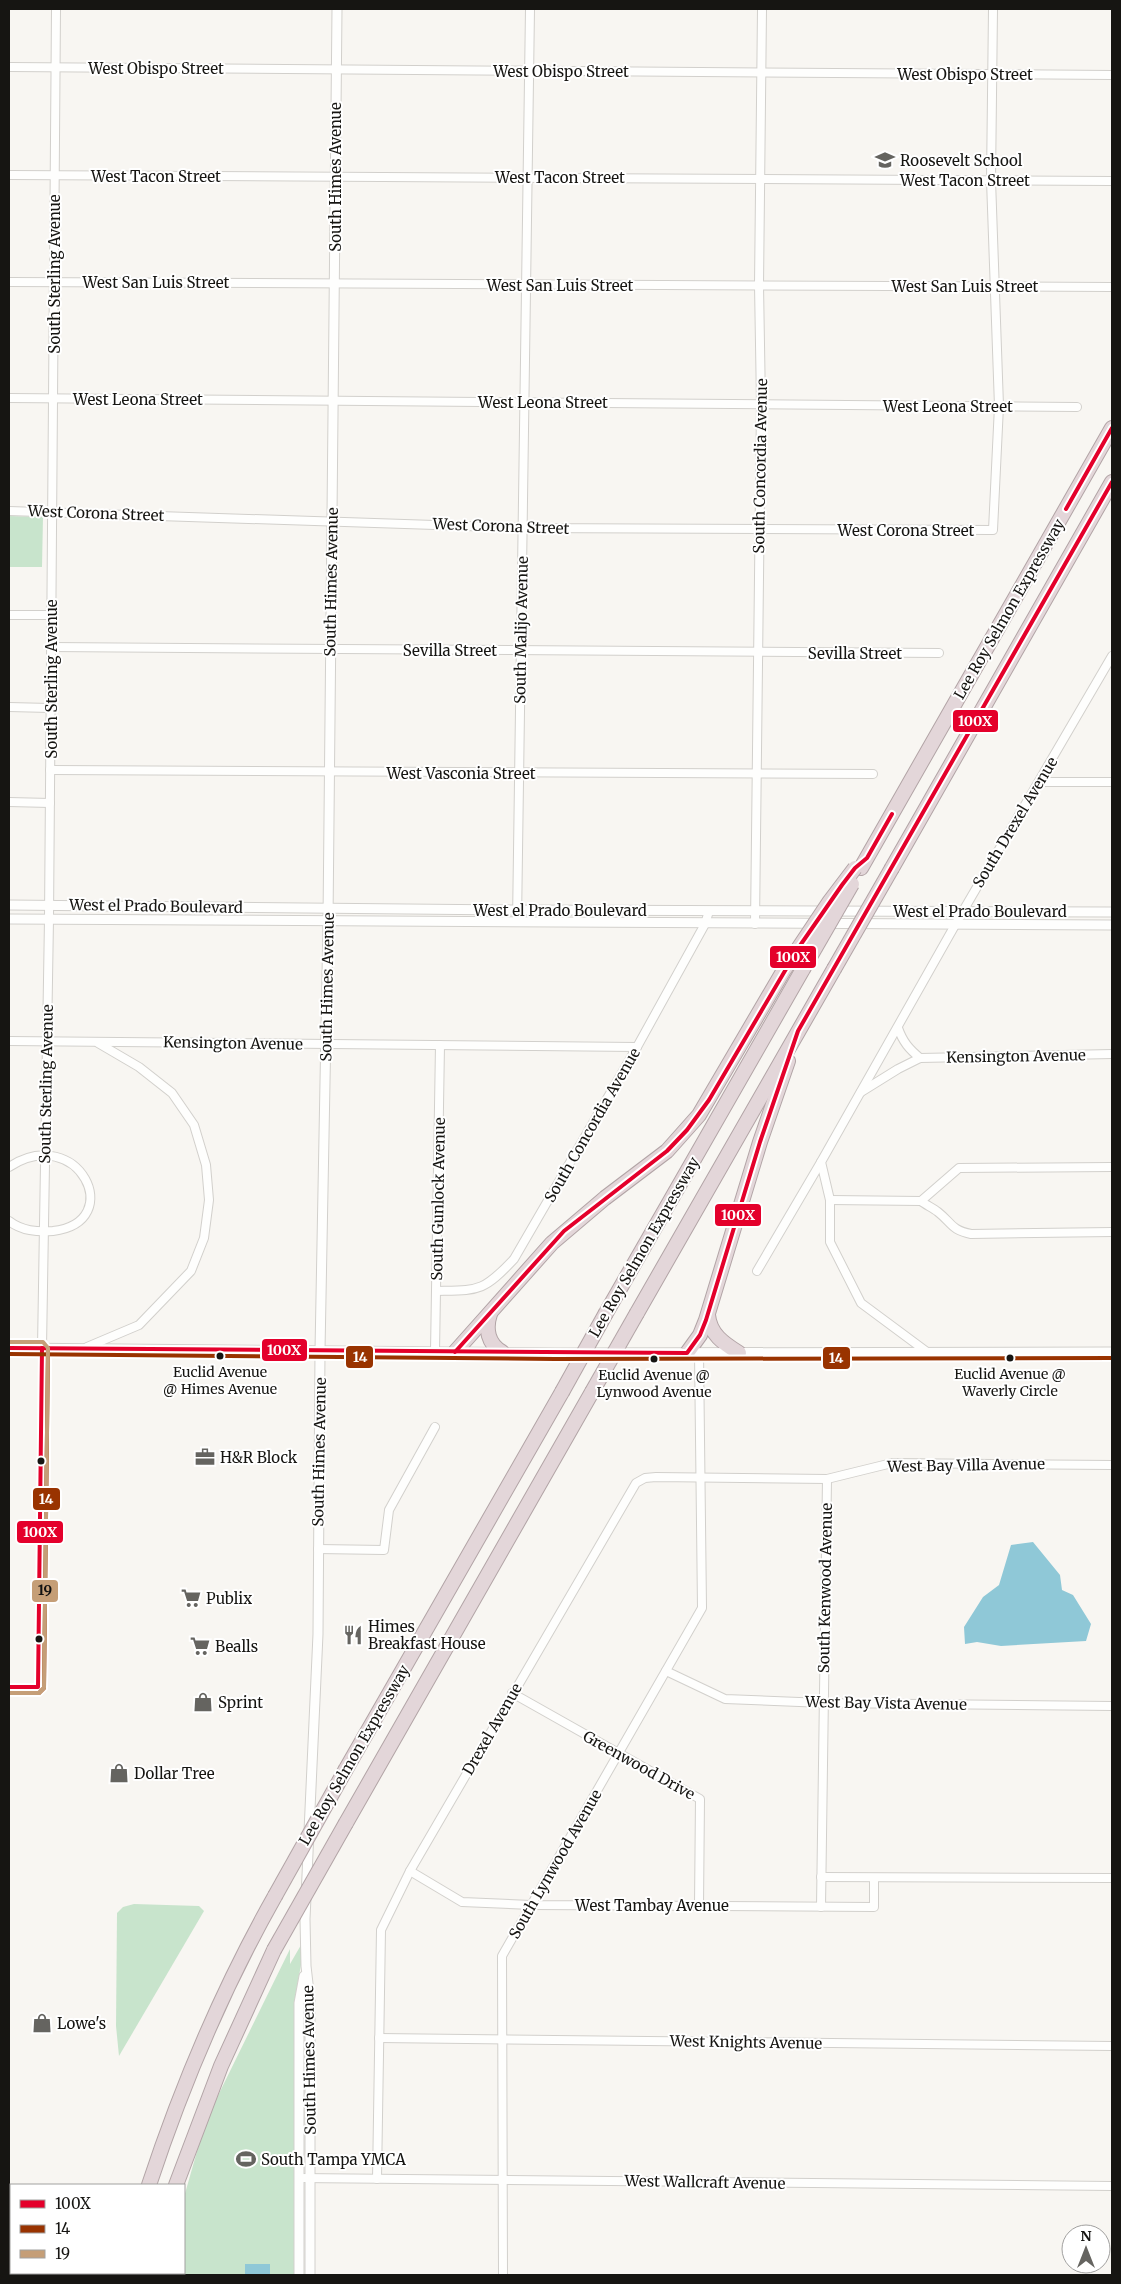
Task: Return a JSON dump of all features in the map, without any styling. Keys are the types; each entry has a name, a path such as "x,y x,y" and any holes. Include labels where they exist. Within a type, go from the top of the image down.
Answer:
{"highway":[{"name":"Lee Roy Selmon Expressway","path":"149,2184 199,2049 235,1971 274,1896 1112,428"},
{"name":"Lee Roy Selmon Expressway","path":"176,2184 221,2066 274,1950 1112,482"},
{"path":"455,1352 552,1243 605,1198 667,1151 699,1115 789,962 830,901 861,865"},
{"path":"693,1353 708,1315 764,1129 798,1031"},
{"path":"490,1314 488,1323 489,1337 494,1346 502,1352"},
{"path":"708,1315 715,1334 723,1343 739,1353"}],"street":[{"name":"South Sterling Avenue","path":"42,1348 46,1042 50,919 50,647 54,399 56,9"},
{"name":"South Himes Avenue","path":"310,2275 310,2002 306,1966 305,1919 318,1634 320,1351 328,921 337,9"},
{"name":"South Malijo Avenue","path":"517,922 530,9"},
{"name":"South Concordia Avenue","path":"754,924 761,404 759,285 762,9"},
{"path":"993,9 991,180 998,406"},
{"name":"West Obispo Street","path":"9,67 1112,75"},
{"name":"West Tacon Street","path":"9,174 1112,180"},
{"name":"West San Luis Street","path":"9,282 1112,287"},
{"name":"West Leona Street","path":"9,398 1077,407"},
{"name":"West Corona Street","path":"9,511 523,528 993,530 998,406"},
{"path":"9,615 51,615"},
{"name":"Sevilla Street","path":"50,647 939,653"},
{"name":"South Drexel Avenue","path":"822,1162 962,911 1112,656"},
{"path":"9,707 50,708"},
{"name":"West Vasconia Street","path":"50,770 873,774"},
{"path":"1039,782 1112,782"},
{"path":"9,802 50,803"},
{"name":"West el Prado Boulevard","path":"9,905 517,910 1112,912"},
{"path":"193,907 194,920"},
{"name":"South Concordia Avenue","path":"437,1291 475,1290 490,1282 514,1259 637,1047 705,924 708,911"},
{"name":"West el Prado Boulevard","path":"9,919 955,926 1112,925"},
{"path":"898,1028 902,1040 920,1058"},
{"name":"Kensington Avenue","path":"9,1041 637,1047"},
{"path":"83,1349 113,1338 139,1325 191,1271 204,1238 209,1200 206,1165 194,1126 172,1093 139,1067 96,1042"},
{"name":"South Gunlock Avenue","path":"435,1352 440,1045"},
{"name":"Kensington Avenue","path":"860,1093 898,1069 920,1058 1112,1054"},
{"path":"9,1167 24,1159 44,1156 72,1163 83,1173 89,1185 90,1205 86,1214 68,1227 32,1231 17,1227 9,1221"},
{"path":"822,1162 830,1200 830,1242 861,1303 927,1352"},
{"path":"757,1271 822,1162"},
{"path":"921,1201 959,1168 1112,1167"},
{"path":"830,1200 921,1201 938,1212 950,1226 958,1231 971,1234 1112,1232"},
{"path":"9,1348 693,1353 1112,1352"},
{"path":"693,1353 702,1479"},
{"path":"318,1549 384,1550 388,1510 435,1427"},
{"name":"West Bay Villa Avenue","path":"702,1479 827,1479 892,1463 1112,1465"},
{"name":"Drexel Avenue","path":"377,2179 381,1930 410,1871 636,1483 645,1478 656,1477 702,1479"},
{"name":"South Lynwood Avenue","path":"503,2275 502,1956 702,1608 702,1479"},
{"name":"South Kenwood Avenue","path":"821,1907 827,1479"},
{"name":"West Bay Vista Avenue","path":"666,1671 725,1699 824,1703 1112,1706"},
{"name":"Greenwood Drive","path":"512,1693 700,1799 699,1905"},
{"name":"West Tambay Avenue","path":"410,1871 462,1902 531,1905 874,1907 874,1878"},
{"path":"822,1877 1112,1878"},
{"name":"South Himes Avenue","path":"299,2275 299,2003 306,1966"},
{"name":"West Knights Avenue","path":"379,2038 1112,2046"},
{"name":"West Wallcraft Avenue","path":"298,2178 1112,2186"}],"green space":[{"path":"9,516 43,517 42,567 9,567"},
{"path":"134,1904 199,1906 204,1911 119,2056 116,2026 117,1913 123,1907"},
{"name":"South Tampa YMCA","path":"301,1945 301,1965 294,2003 294,2275 162,2275 185,2274 185,2194 206,2120 290,1949 290,1964"}],"water":[{"path":"1033,1542 1060,1575 1062,1590 1073,1595 1091,1624 1086,1641 1001,1646 977,1642 965,1644 964,1627 983,1597 999,1585 1011,1545"},
{"path":"245,2264 270,2264 270,2275 245,2275"}],"transit line":[{"name":"100X","path":"1066,509 1112,428"},
{"name":"100X","path":"9,1348 687,1353 700,1335 706,1320 760,1142 798,1031 1112,482"},
{"name":"100X","path":"455,1352 564,1231 667,1151 687,1130 709,1100 799,947 842,885 855,868 867,858 892,814"},
{"name":"19","path":"9,1342 43,1342 48,1348 44,1688 39,1693 9,1693"},
{"name":"100X","path":"9,1687 38,1687 42,1348"},
{"name":"14","path":"9,1693 39,1693 44,1688 48,1348"},
{"name":"14","path":"9,1354 555,1359 1112,1358"}],"place":[{"name":"Roosevelt School","path":"885,160"},
{"name":"Euclid Avenue @ Himes Avenue","path":"220,1356"},
{"name":"Euclid Avenue @ Waverly Circle","path":"1010,1358"},
{"name":"Euclid Avenue @ Lynwood Avenue","path":"654,1359"},
{"name":"H&R Block","path":"205,1457"},
{"name":"Publix","path":"191,1598"},
{"name":"Himes Breakfast House","path":"353,1635"},
{"name":"Bealls","path":"200,1646"},
{"name":"Sprint","path":"203,1702"},
{"name":"Dollar Tree","path":"119,1773"},
{"name":"Lowe's","path":"42,2023"},
{"name":"South Tampa YMCA","path":"246,2159"}]}
